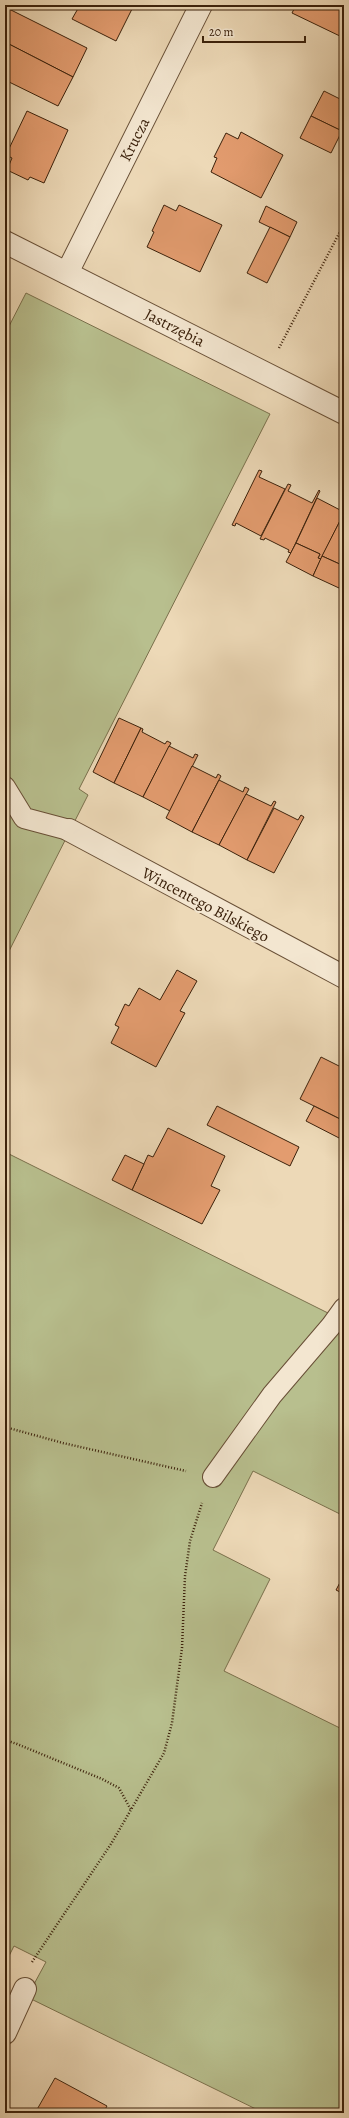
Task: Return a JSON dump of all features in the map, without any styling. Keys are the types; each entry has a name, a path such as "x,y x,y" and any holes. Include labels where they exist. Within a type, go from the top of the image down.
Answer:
{"street":[{"name":"Krucza","path":"67,273 201,5"},
{"name":"Jastrzębia","path":"5,242 344,413"},
{"name":"Wincentego Bilskiego","path":"69,830 344,977"},
{"path":"5,2033 25,1989"}],"lane":[{"path":"5,787 24,818 69,830"},
{"path":"213,1477 272,1395 331,1326 344,1308"}],"path":[{"path":"266,373 344,224"},
{"path":"5,1427 63,1443 213,1477 190,1541 185,1576 182,1648 172,1723 164,1753 95,1869 64,1912 32,1962 25,1989"},
{"path":"5,1740 119,1788 131,1810"}],"green space":[{"path":"26,293 270,414 79,789 88,795 5,959 5,334"},
{"path":"5,1152 344,1321 344,1516 253,1471 213,1550 270,1579 224,1671 344,1730 344,2113 264,2113 27,1997 46,1962 14,1946 5,1964"}],"building":[{"path":"80,5 134,5 116,41 72,19"},
{"path":"296,5 344,5 344,38 292,13"},
{"path":"5,7 87,48 73,77 5,42"},
{"path":"5,42 73,77 58,106 5,80"},
{"path":"324,91 344,101 344,127 342,131 311,116"},
{"path":"27,111 68,130 44,183 30,177 28,180 7,170 12,158 6,155"},
{"path":"311,116 342,131 331,153 300,138"},
{"path":"241,132 283,155 261,198 211,172 217,158 214,157 226,133 238,139"},
{"path":"164,205 176,211 179,205 222,225 200,272 147,247 154,232 152,231"},
{"path":"266,206 297,222 290,237 259,222"},
{"path":"270,227 290,237 267,283 247,273"},
{"path":"259,470 262,471 259,477 285,489 261,536 236,523 235,526 232,525"},
{"path":"288,484 291,485 288,491 312,503 319,490 320,491 291,553 288,552 289,550 265,538 264,540 260,539"},
{"path":"317,498 342,511 344,507 344,513 321,559 318,558 320,554 296,543"},
{"path":"344,513 344,566 322,556"},
{"path":"296,543 320,554 318,558 321,559 313,576 286,562"},
{"path":"322,556 344,566 344,578 339,588 313,576"},
{"path":"119,718 141,728 114,783 93,772"},
{"path":"141,728 143,729 142,732 165,744 167,741 171,743 143,797 114,783"},
{"path":"169,746 193,758 195,754 198,755 170,811 143,797"},
{"path":"192,766 216,778 218,774 221,776 192,832 166,818"},
{"path":"219,780 243,792 245,787 249,789 219,845 192,832"},
{"path":"246,794 271,806 274,801 276,802 247,860 219,845"},
{"path":"274,808 298,820 301,815 304,817 274,873 247,860"},
{"path":"177,970 197,981 180,1011 185,1013 156,1067 111,1043 119,1027 115,1025 125,1004 129,1006 139,988 160,1000"},
{"path":"321,1057 341,1067 344,1061 344,1121 300,1099"},
{"path":"217,1106 299,1147 290,1166 207,1125"},
{"path":"314,1106 344,1121 343,1140 306,1121"},
{"path":"168,1128 225,1156 211,1186 220,1190 202,1224 132,1190 148,1155 153,1157"},
{"path":"125,1155 144,1164 132,1190 112,1180"},
{"path":"344,1575 344,1594 336,1590"},
{"path":"55,2078 107,2106 103,2113 35,2113"}]}
